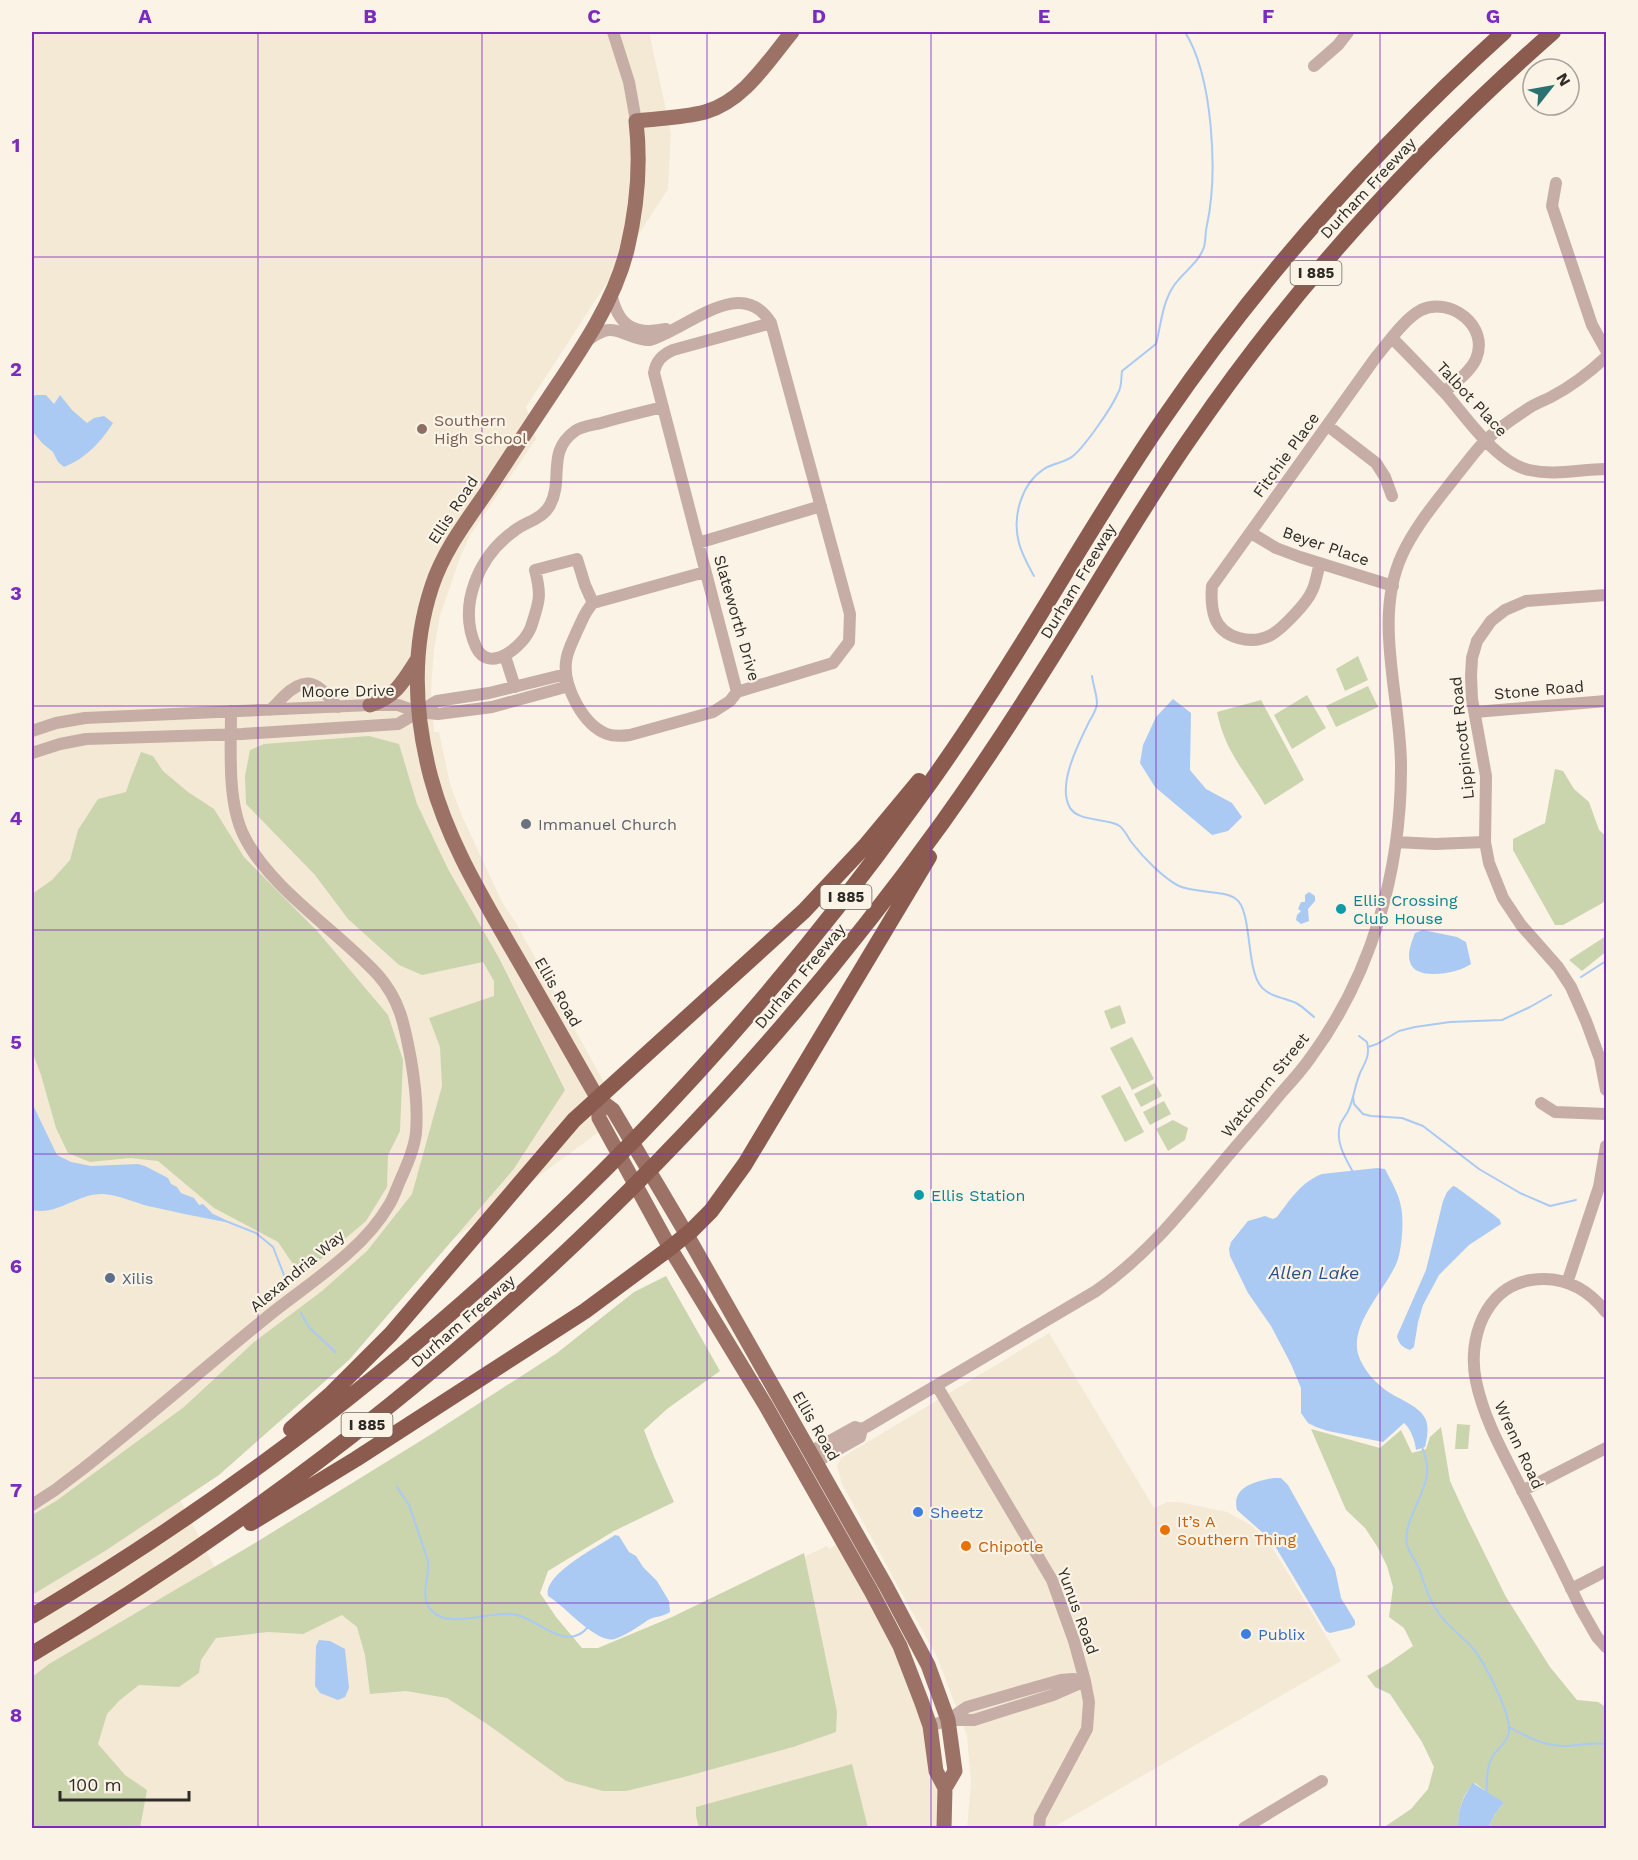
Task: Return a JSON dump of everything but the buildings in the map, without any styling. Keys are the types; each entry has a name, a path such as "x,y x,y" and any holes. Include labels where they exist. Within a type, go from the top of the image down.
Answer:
{"highway":[{"name":"Durham Freeway","path":"32,1616 197,1509 272,1456 385,1369 490,1278 650,1124 748,1016 858,880 941,768 1018,651 1142,450 1196,373 1254,297 1379,153 1504,32"},
{"name":"Durham Freeway","path":"32,1654 176,1563 369,1424 495,1318 668,1152 765,1046 840,957 940,825 994,748 1045,669 1169,469 1222,392 1279,318 1339,246 1403,176 1494,85 1553,32"},
{"path":"197,1509 299,1423 369,1357 418,1305 563,1132 772,941 835,879 915,786 1018,651"},
{"path":"97,1614 271,1512 567,1324 687,1235 711,1211 745,1164 994,748"}],"main road":[{"path":"636,121 691,115 720,106 739,94 792,32"},
{"name":"Ellis Road","path":"636,121 639,161 637,191 627,251 611,292 567,373 464,523 443,559 432,585 424,613 417,660 418,711 430,776 458,853 598,1099 613,1110 687,1235 886,1586 927,1665 948,1720 955,1771 945,1788"},
{"path":"370,705 393,693 417,660"},
{"name":"Ellis Road","path":"598,1099 599,1118 670,1248 766,1406 900,1646 930,1726 936,1771 945,1788 945,1828"},
{"path":"766,1406 776,1413 803,1455 813,1457"},
{"path":"799,1466 810,1475 846,1530 856,1533"}],"street":[{"path":"613,32 629,82 636,121"},
{"path":"1314,66 1338,45 1348,32"},
{"path":"1556,183 1552,206 1592,326 1606,350"},
{"path":"611,292 618,315 632,327 654,331 676,327"},
{"path":"585,342 600,332 610,330 620,331 638,340 650,340 730,303 746,303 764,313 771,323"},
{"name":"Fitchie Place","path":"1320,564 1312,592 1301,608 1272,635 1256,641 1242,640 1228,634 1215,621 1211,603 1212,586 1376,357 1419,311 1431,306 1442,306 1464,316 1476,333 1478,345 1476,358 1467,372 1444,392"},
{"name":"Slateworth Drive","path":"771,323 850,614 849,642 833,663 737,692 654,373 655,366 662,356 673,350 771,323"},
{"name":"Talbot Place","path":"1392,338 1486,440 1509,460 1526,470 1543,473 1558,474 1606,469"},
{"name":"Watchorn Street","path":"813,1457 860,1437 862,1429 1096,1291 1137,1259 1167,1228 1310,1059 1354,987 1369,951 1384,908 1396,842 1401,802 1401,766 1399,722 1389,644 1389,613 1400,558 1408,542 1435,503 1486,440 1529,407 1580,381 1606,357"},
{"path":"593,603 578,560 535,570 540,597 529,632 517,648 505,656 492,658 480,652 474,641 470,625 470,600 484,560 503,539 547,510 555,492 557,455 564,441 580,428 663,406"},
{"path":"1328,426 1376,463 1385,477 1392,496"},
{"name":"Slateworth Drive","path":"698,543 821,506"},
{"name":"Beyer Place","path":"1251,533 1276,548 1393,586"},
{"path":"705,572 593,603 585,613 566,659 568,680 579,708 585,716 604,733 612,735 630,735 713,712 730,701 737,692"},
{"name":"Lippincott Road","path":"1606,595 1526,601 1505,610 1491,621 1477,641 1472,658 1471,676 1486,776 1485,842 1489,863 1503,898 1521,925 1558,967 1571,987 1600,1059 1606,1090"},
{"path":"505,656 515,687"},
{"path":"418,711 437,701 568,680"},
{"path":"418,711 438,714 492,707 568,680"},
{"path":"270,710 293,688 305,683 317,686 338,707"},
{"name":"Stone Road","path":"1475,712 1606,701"},
{"name":"Moore Drive","path":"32,731 56,723 85,718 370,705 398,705 418,711"},
{"name":"Alexandria Way","path":"32,1505 93,1460 271,1314 331,1268 378,1221 390,1204 412,1149 416,1132 415,1085 405,1027 399,1007 380,977 279,883 243,835 231,781 231,711"},
{"name":"Moore Drive","path":"32,753 86,739 231,734 398,724 418,711"},
{"path":"1396,842 1435,844 1485,842"},
{"path":"1541,1103 1555,1112 1606,1114"},
{"path":"1567,1283 1599,1187 1606,1146"},
{"name":"Wrenn Road","path":"1606,1312 1597,1300 1583,1289 1545,1278 1524,1281 1504,1292 1487,1307 1477,1332 1474,1356 1475,1377 1487,1422 1571,1589 1597,1637 1606,1647"},
{"name":"Yunus Road","path":"937,1386 1052,1580 1085,1680 1089,1702 1087,1729 1040,1817 1039,1828"},
{"path":"1522,1491 1606,1448"},
{"path":"1571,1589 1606,1571"},
{"path":"930,1726 948,1720 974,1720 1053,1695 1085,1680"},
{"path":"1245,1828 1322,1781"}],"shaded area":[{"path":"32,32 649,32 671,133 668,189 526,407 536,439 470,535 459,560 440,616 434,649 431,690 434,732 439,732 450,784 462,816 502,902 516,923 622,1115 158,1456 223,1584 373,1499 497,1700 827,1546 829,1549 838,1544 896,1649 937,1753 940,1828 32,1828"},
{"path":"1049,1333 1154,1508 1168,1502 1179,1502 1227,1512 1251,1525 1272,1547 1341,1661 1052,1828 967,1828 971,1783 967,1736 938,1659 842,1484 837,1466 841,1458"}],"green space":[{"path":"1358,656 1368,680 1345,691 1336,669"},
{"path":"1368,686 1378,707 1336,727 1326,706"},
{"path":"1307,695 1326,728 1292,749 1274,715"},
{"path":"1261,700 1304,780 1265,805 1230,750 1217,712"},
{"path":"369,736 399,744 417,804 448,869 499,958 565,1090 513,1170 349,1360 219,1475 105,1551 32,1595 32,1515 56,1501 184,1407 254,1342 322,1291 367,1251 412,1194 442,1086 440,1047 429,1018 494,996 494,981 483,962 422,975 399,965 348,919 315,875 246,804 245,776 250,750 264,744"},
{"path":"141,752 153,756 163,771 188,792 214,809 244,857 318,932 388,1015 403,1060 400,1131 388,1155 387,1187 366,1221 301,1276 278,1242 214,1208 158,1161 130,1158 90,1162 68,1153 56,1128 32,1051 32,894 52,880 70,860 78,830 98,799 126,792"},
{"path":"1555,769 1563,771 1574,789 1589,802 1599,830 1606,836 1606,901 1563,925 1555,925 1513,850 1513,839 1545,823"},
{"path":"1606,936 1606,955 1603,954 1582,971 1569,960"},
{"path":"1120,1005 1126,1023 1111,1029 1104,1011"},
{"path":"1132,1037 1154,1079 1132,1090 1110,1048"},
{"path":"1155,1083 1162,1096 1141,1107 1134,1094"},
{"path":"1120,1086 1144,1132 1125,1142 1101,1096"},
{"path":"1164,1101 1171,1114 1150,1125 1143,1112"},
{"path":"1173,1120 1188,1128 1185,1140 1168,1151 1156,1129"},
{"path":"666,1276 720,1371 667,1409 644,1430 674,1502 614,1531 548,1571 540,1593 556,1617 582,1648 598,1648 672,1617 804,1553 837,1712 836,1732 793,1747 684,1777 626,1791 603,1791 566,1781 447,1698 406,1691 370,1694 365,1655 357,1627 342,1615 303,1634 268,1632 216,1638 201,1660 199,1673 179,1687 139,1685 120,1700 107,1714 98,1744 125,1775 147,1790 140,1828 32,1828 32,1677 49,1664 255,1543 430,1435 557,1353 634,1292"},
{"path":"1457,1424 1470,1425 1468,1449 1455,1449"},
{"path":"1441,1427 1450,1481 1506,1597 1550,1667 1577,1700 1598,1702 1606,1707 1606,1828 1488,1828 1503,1804 1475,1783 1464,1798 1458,1828 1383,1828 1411,1809 1428,1789 1434,1767 1422,1742 1390,1694 1375,1687 1367,1676 1413,1646 1404,1628 1389,1617 1393,1587 1387,1566 1365,1528 1346,1510 1311,1429 1380,1448 1401,1430 1412,1453 1426,1449 1430,1437"},
{"path":"852,1764 868,1828 699,1828 696,1807"}],"water":[{"path":"46,395 54,404 60,395 87,423 94,418 104,416 113,423 92,449 64,467 33,432 32,396"},
{"path":"1173,699 1191,713 1190,770 1206,789 1232,803 1242,817 1228,831 1212,835 1155,787 1140,763 1143,745 1156,717"},
{"path":"1309,892 1315,896 1315,901 1308,909 1309,921 1301,924 1296,920 1301,911 1298,909 1301,902 1305,902 1305,895"},
{"path":"1423,930 1457,937 1466,942 1471,964 1448,973 1438,974 1420,972 1414,968 1409,958 1410,947 1415,933"},
{"path":"32,1103 57,1155 71,1162 91,1166 138,1164 145,1166 168,1178 181,1193 194,1198 199,1205 203,1204 225,1222 103,1194 85,1197 50,1210 32,1210"},
{"name":"Allen Lake","path":"1385,1169 1398,1197 1402,1220 1401,1243 1397,1262 1359,1330 1358,1354 1363,1366 1375,1381 1423,1415 1427,1427 1426,1444 1425,1447 1416,1450 1409,1428 1404,1423 1383,1442 1328,1431 1308,1423 1301,1413 1301,1388 1291,1364 1271,1326 1248,1293 1230,1256 1229,1249 1231,1242 1248,1221 1265,1216 1273,1219 1277,1217 1296,1192 1315,1177 1322,1174"},
{"path":"1453,1186 1494,1215 1501,1224 1469,1245 1439,1275 1423,1305 1414,1347 1410,1350 1401,1345 1397,1336 1426,1270 1443,1201"},
{"path":"1281,1478 1288,1485 1335,1569 1341,1598 1355,1621 1355,1625 1351,1628 1330,1633 1326,1631 1272,1541 1237,1510 1238,1496 1246,1486"},
{"path":"615,1535 619,1536 629,1552 636,1556 657,1581 669,1601 670,1612 648,1620 615,1639 607,1639 590,1630 548,1596 554,1579 563,1570 585,1553"},
{"path":"319,1640 330,1641 345,1649 349,1688 345,1697 338,1700 320,1693 315,1686 316,1646"},
{"path":"1473,1783 1503,1804 1488,1828 1458,1828 1461,1804"}],"waterway":[{"path":"1034,576 1025,560 1017,533 1018,512 1024,492 1029,483 1044,469 1073,456 1097,427 1119,391 1122,371 1156,344 1169,294 1176,282 1202,253 1204,247 1212,179 1211,126 1202,74 1185,32"},
{"path":"1092,676 1097,706 1071,764 1066,786 1069,806 1078,815 1118,825 1147,861 1179,886 1224,894 1236,899 1245,914 1253,965 1260,985 1272,994 1298,1004 1314,1017"},
{"path":"1581,977 1606,961"},
{"path":"1368,1047 1399,1031 1415,1027 1450,1022 1502,1020 1551,995"},
{"path":"1354,1174 1342,1151 1339,1132 1368,1054 1367,1042 1359,1036"},
{"path":"1353,1097 1354,1104 1363,1114 1402,1118 1423,1126 1479,1169 1520,1193 1550,1206 1576,1200"},
{"path":"223,1220 256,1233 273,1247 284,1275"},
{"path":"301,1313 309,1327 335,1352"},
{"path":"1422,1447 1427,1464 1427,1474 1407,1530 1408,1548 1438,1612 1471,1646 1483,1663 1496,1688 1508,1723 1507,1738 1489,1764 1486,1794"},
{"path":"397,1487 409,1505 428,1561 426,1599 431,1610 439,1616 460,1619 517,1615 553,1633 571,1637 580,1634 588,1627"},
{"path":"1509,1727 1530,1738 1552,1745 1606,1744"}],"place":[{"name":"Southern High School","path":"422,429"},
{"name":"Immanuel Church","path":"526,824"},
{"name":"Ellis Crossing Club House","path":"1341,909"},
{"name":"Ellis Station","path":"919,1195"},
{"name":"Xilis","path":"110,1278"},
{"name":"Sheetz","path":"918,1512"},
{"name":"It’s A Southern Thing","path":"1165,1530"},
{"name":"Chipotle","path":"966,1546"},
{"name":"Publix","path":"1246,1634"}]}
